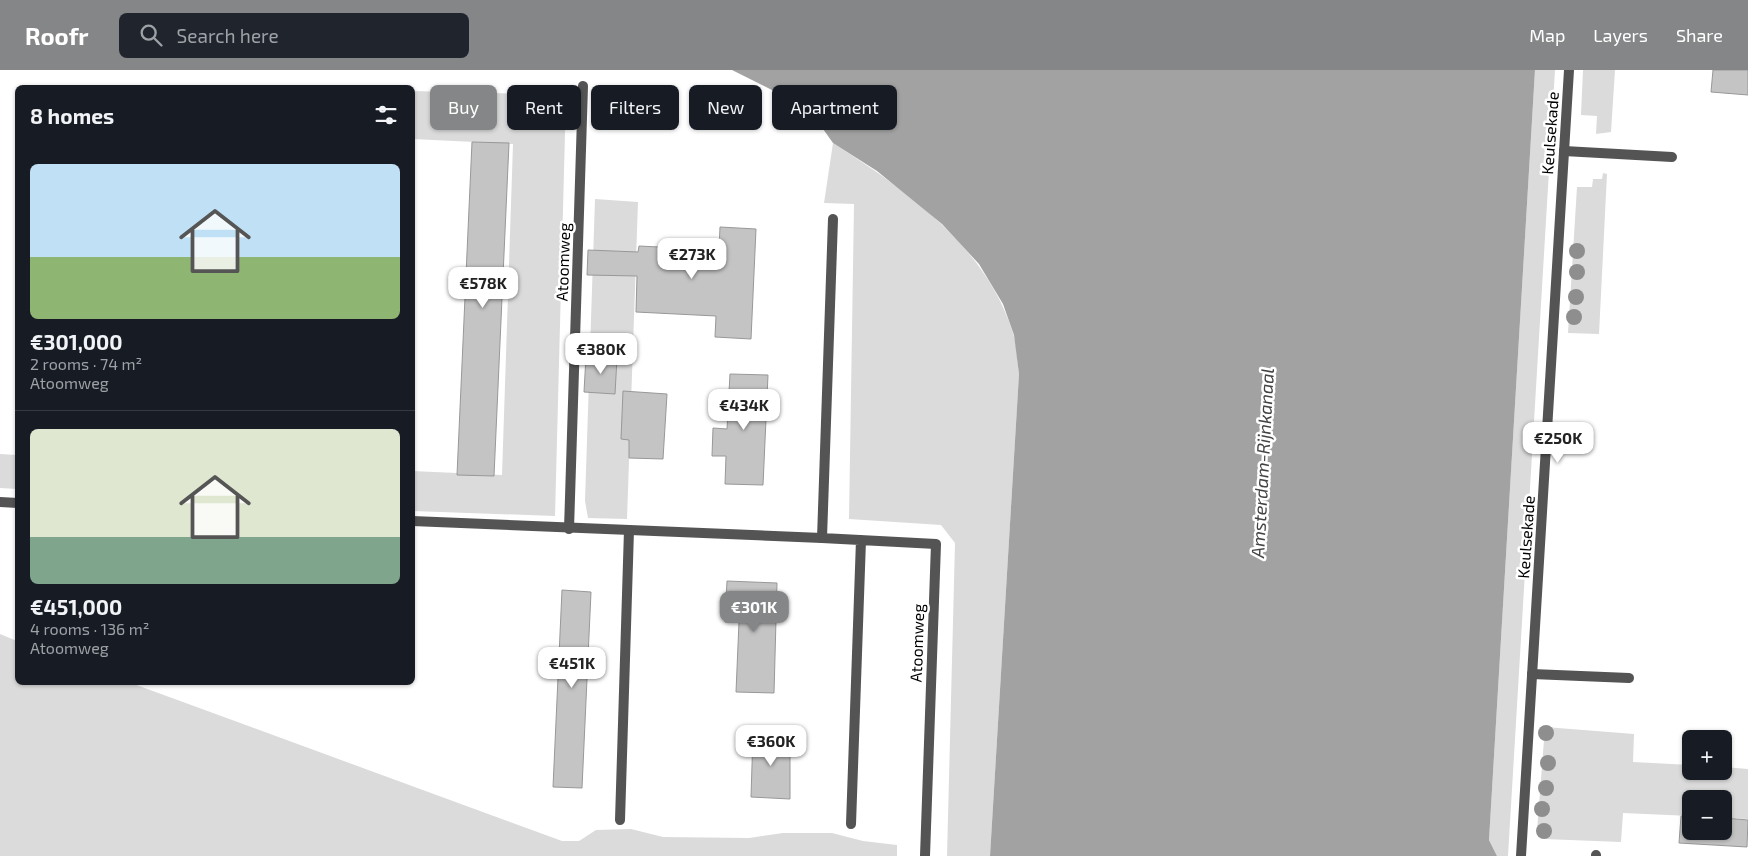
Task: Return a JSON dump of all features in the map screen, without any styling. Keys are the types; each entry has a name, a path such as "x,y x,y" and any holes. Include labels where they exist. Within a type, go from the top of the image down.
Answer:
{"street":[{"name":"Keulsekade","path":"1521,856 1569,70"},
{"name":"Atoomweg","path":"569,529 583,86"},
{"path":"1564,151 1672,157"},
{"path":"822,538 833,219"},
{"path":"0,502 15,503"},
{"name":"Atoomweg","path":"415,521 936,544 924,856"},
{"path":"620,820 629,530"},
{"path":"851,824 861,540"},
{"path":"1532,674 1629,678"}],"shaded area":[{"path":"1535,70 1555,70 1508,856 1497,856 1489,840"},
{"path":"1583,70 1615,70 1611,132 1596,134 1597,116 1581,115"},
{"path":"415,91 430,91 430,130 497,130 497,93 507,93 507,130 565,130 555,516 415,511 415,471 502,475 513,144 415,139"},
{"path":"833,143 888,180 915,201 963,247 984,273 1001,302 1013,333 1019,374 990,856 947,856 955,543 941,525 849,519 854,204 824,203"},
{"path":"1603,173 1607,174 1599,334 1568,333 1577,187 1592,187 1593,179 1602,179"},
{"path":"595,199 638,202 627,519 588,518 585,501"},
{"path":"0,454 15,455 15,489 0,488"},
{"path":"0,634 15,640 15,685 136,685 562,841 579,841 596,830 631,829 663,837 749,838 783,833 832,833 863,841 897,845 897,856 0,856"},
{"path":"1545,727 1634,734 1633,762 1682,765 1682,780 1732,780 1732,768 1748,769 1748,819 1732,818 1732,790 1682,790 1682,816 1623,813 1621,842 1544,839 1537,831"}],"water":[{"name":"Amsterdam-Rijnkanaal","path":"732,70 1535,70 1489,840 1497,856 990,856 1019,374 1014,335 1003,304 979,264 942,224 877,171 833,143 824,130 897,130 897,85 772,85 772,90"}],"building":[{"path":"1713,70 1748,70 1748,95 1711,92"},
{"path":"472,142 509,143 494,476 457,475"},
{"path":"720,227 756,229 751,339 715,337 716,316 636,312 637,276 587,275 588,250 638,252 639,246 719,250"},
{"path":"586,356 617,358 615,394 584,392"},
{"path":"730,374 768,375 763,485 725,484 726,456 712,456 713,428 727,429"},
{"path":"623,391 667,394 663,459 629,458 629,440 621,439"},
{"path":"727,581 777,583 774,693 736,692 739,622 725,622"},
{"path":"562,590 591,592 582,788 553,787"},
{"path":"753,734 790,735 790,799 751,797"},
{"path":"1681,816 1682,840 1732,840 1732,819 1748,820 1747,847 1679,843"}]}
